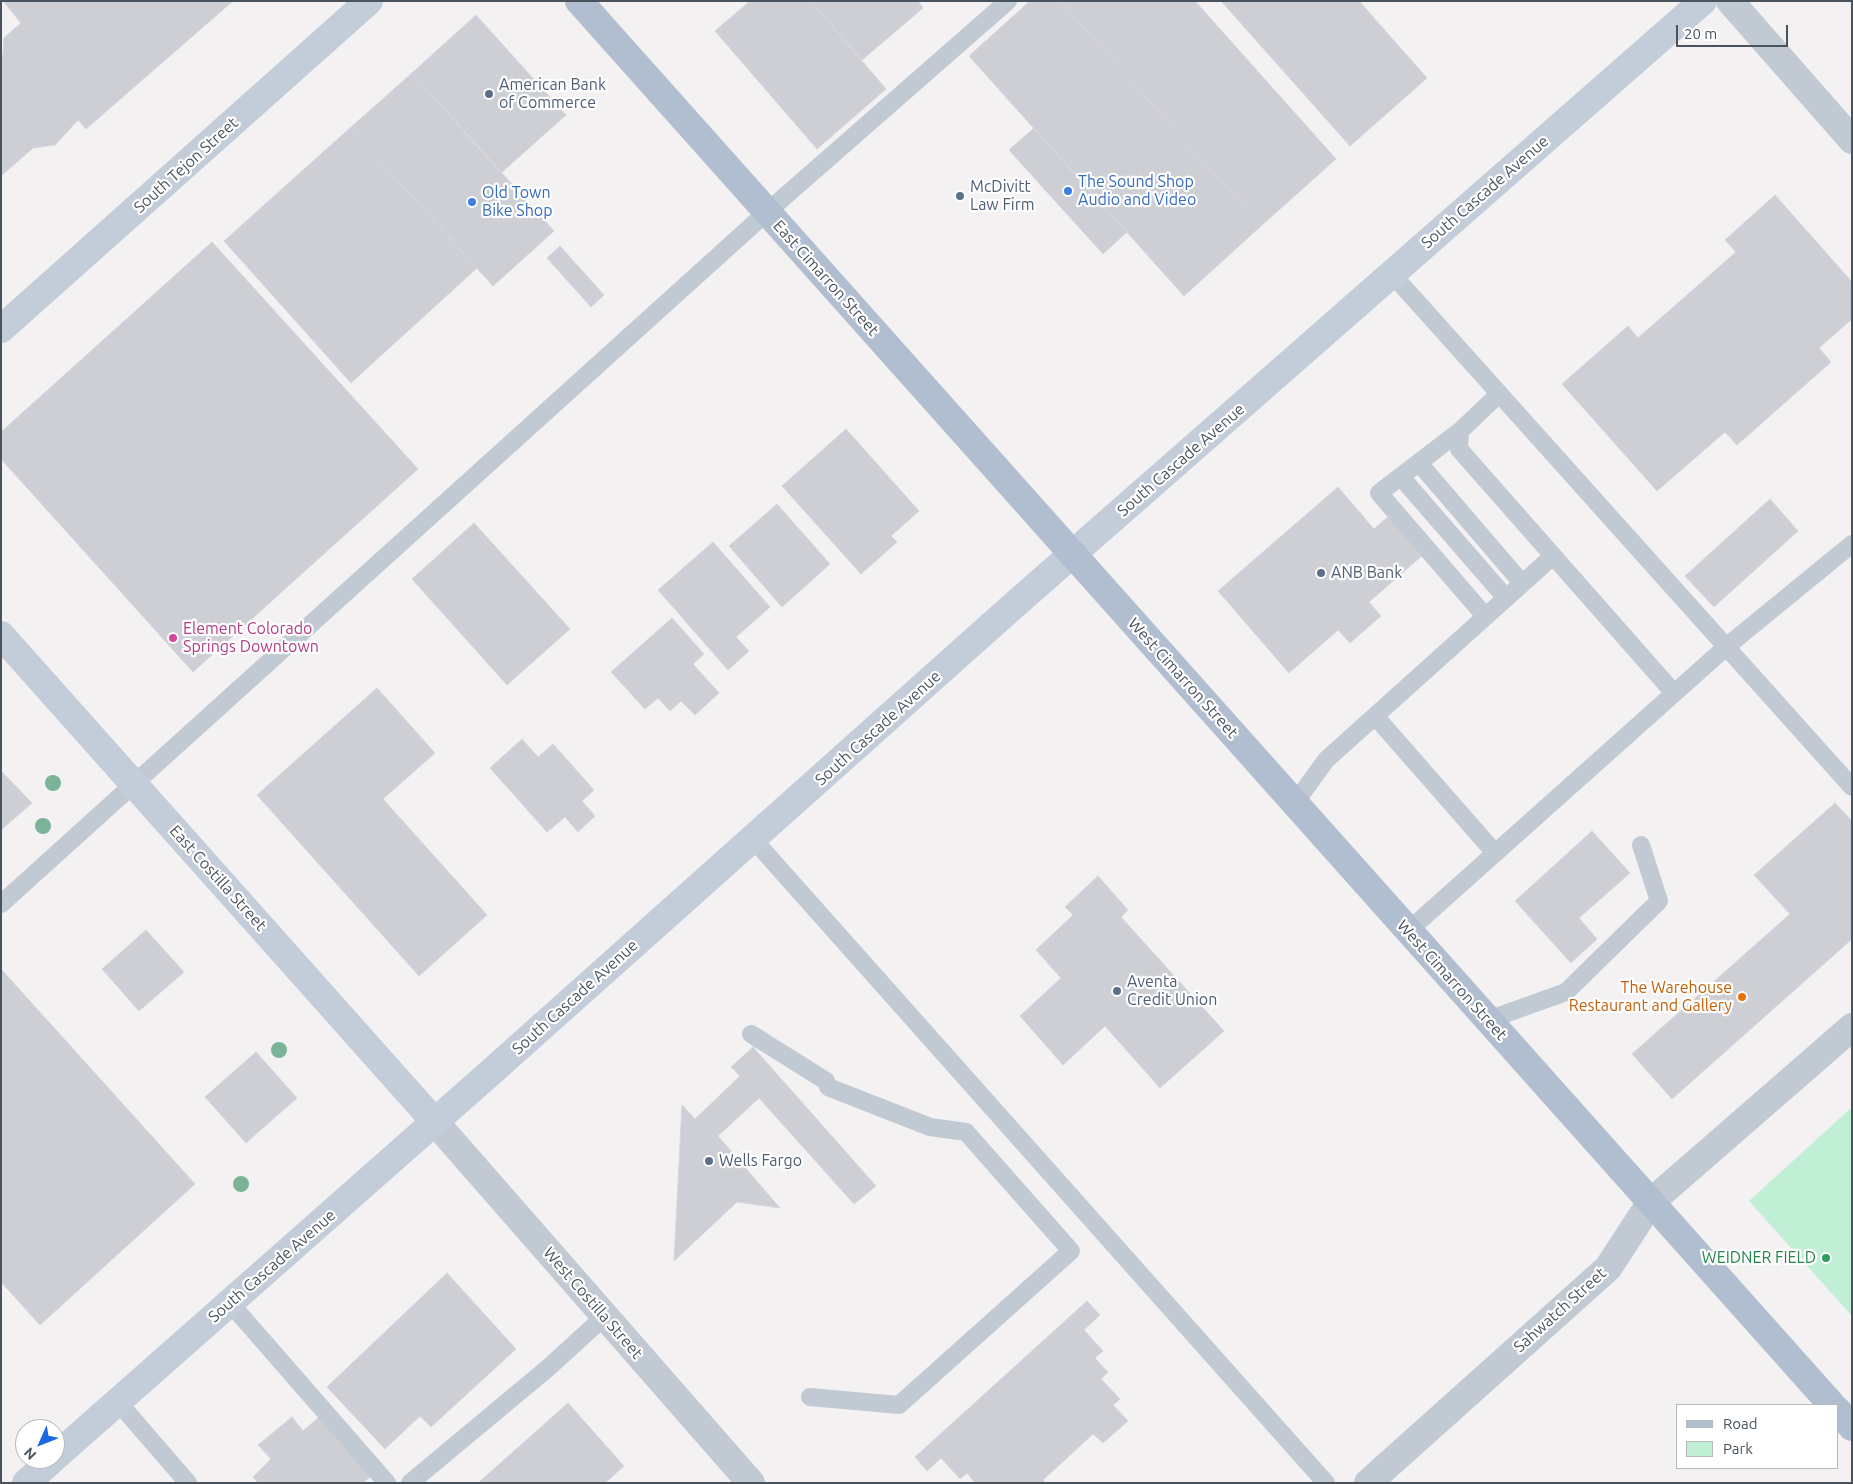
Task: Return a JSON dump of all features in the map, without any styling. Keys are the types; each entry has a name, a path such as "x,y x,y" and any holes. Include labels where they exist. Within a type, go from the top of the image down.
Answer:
{"main road":[{"name":"East Cimarron Street","path":"579,1 1073,554"},
{"name":"West Cimarron Street","path":"1073,554 1831,1404"},
{"path":"1838,1411 1852,1427"}],"street":[{"name":"South Tejon Street","path":"1,329 369,1"},
{"name":"South Cascade Avenue","path":"65,1448 1073,554 1703,1"},
{"path":"1730,1 1852,140"},
{"name":"East Costilla Street","path":"1,635 435,1122"},
{"name":"Sahwatch Street","path":"1368,1483 1608,1268 1651,1202 1852,1026"},
{"name":"West Costilla Street","path":"435,1122 751,1483"},
{"name":"South Cascade Avenue","path":"26,1483 42,1469"}],"lane":[{"path":"1,904 767,212 1008,1"},
{"path":"1392,274 1852,787"},
{"path":"1485,616 1379,494 1460,432 1499,394"},
{"path":"1460,432 1459,449 1674,694"},
{"path":"1419,463 1522,583"},
{"path":"1401,477 1506,598"},
{"path":"1408,931 1726,647 1852,544"},
{"path":"1295,803 1326,760 1552,556"},
{"path":"1375,716 1496,853"},
{"path":"754,839 1326,1483"},
{"path":"1488,1020 1566,992 1658,901 1641,845"},
{"path":"751,1034 827,1084 930,1128 966,1132 1071,1252 899,1405 810,1397"},
{"path":"230,1303 387,1483"},
{"path":"410,1483 548,1368 605,1316"},
{"path":"118,1402 188,1483"}],"green space":[{"name":"WEIDNER FIELD","path":"1852,1107 1852,1316 1749,1201"}],"building":[{"path":"3,1 233,1 86,129 78,120 55,145 33,148 1,176 1,57 3,55 4,38 21,23"},
{"path":"750,1 811,1 886,89 817,149 715,31"},
{"path":"811,1 918,1 923,8 862,60"},
{"path":"1030,1 1060,1 1261,226 1184,296 969,56"},
{"path":"1060,1 1195,1 1336,159 1261,226"},
{"path":"1221,1 1359,1 1427,78 1350,146"},
{"name":"American Bank of Commerce","path":"476,15 566,115 501,173 412,73"},
{"name":"Old Town Bike Shop","path":"412,73 554,231 493,286 350,128"},
{"path":"350,128 477,268 351,383 224,241"},
{"name":"The Sound Shop Audio and Video","path":"1034,128 1127,232 1103,254 1009,150"},
{"path":"1775,195 1852,282 1852,319 1819,348 1831,362 1737,445 1725,432 1657,491 1562,384 1628,326 1638,338 1736,252 1725,240"},
{"path":"212,242 418,469 193,672 1,459 1,432"},
{"path":"560,246 604,295 591,307 547,258"},
{"path":"846,429 919,511 891,536 897,542 861,574 782,486"},
{"name":"ANB Bank","path":"1338,487 1374,529 1390,515 1424,554 1369,602 1381,616 1350,643 1338,630 1289,673 1218,591"},
{"path":"1770,499 1798,531 1714,607 1685,576"},
{"path":"777,504 830,564 782,607 729,546"},
{"path":"474,523 570,629 507,685 412,579"},
{"path":"713,542 770,607 736,637 749,651 728,670 658,590"},
{"path":"672,618 704,654 693,664 719,693 695,715 681,701 670,711 658,698 645,709 611,672"},
{"path":"377,688 435,753 383,799 487,915 419,976 257,795"},
{"path":"522,739 538,757 553,744 594,790 582,801 595,816 578,832 565,817 547,832 490,768"},
{"path":"1,771 32,803 1,830"},
{"name":"The Warehouse Restaurant and Gallery","path":"1835,803 1852,821 1852,939 1672,1099 1632,1054 1790,914 1754,875"},
{"path":"1592,831 1630,873 1579,918 1597,939 1571,963 1515,901"},
{"name":"Aventa Credit Union","path":"1098,876 1128,910 1121,917 1224,1031 1160,1088 1105,1026 1063,1065 1020,1016 1061,978 1036,950 1073,915 1065,907"},
{"path":"146,930 184,972 139,1011 102,969"},
{"path":"1,969 195,1184 40,1325 1,1282"},
{"name":"Wells Fargo","path":"753,1047 876,1186 854,1204 759,1098 718,1136 780,1208 737,1202 674,1261 682,1105 695,1119 740,1076 731,1067"},
{"path":"256,1052 297,1098 246,1143 205,1097"},
{"path":"447,1273 516,1349 431,1427 420,1416 385,1449 327,1387"},
{"path":"1087,1301 1100,1315 1084,1330 1103,1351 1095,1358 1108,1372 1101,1379 1120,1399 1113,1405 1128,1421 1103,1443 1093,1434 1043,1480 1046,1483 975,1483 967,1473 960,1479 941,1458 927,1471 915,1457"},
{"path":"568,1403 624,1466 605,1483 478,1483"},
{"path":"292,1417 303,1431 319,1417 371,1476 363,1483 258,1483 253,1477 271,1459 258,1445"}],"place":[{"name":"American Bank of Commerce","path":"489,94"},
{"name":"The Sound Shop Audio and Video","path":"1068,191"},
{"name":"McDivitt Law Firm","path":"960,196"},
{"name":"Old Town Bike Shop","path":"472,202"},
{"name":"ANB Bank","path":"1321,573"},
{"name":"Element Colorado Springs Downtown","path":"173,638"},
{"name":"Aventa Credit Union","path":"1117,991"},
{"name":"The Warehouse Restaurant and Gallery","path":"1742,997"},
{"name":"Wells Fargo","path":"709,1161"},
{"name":"WEIDNER FIELD","path":"1826,1258"}]}
